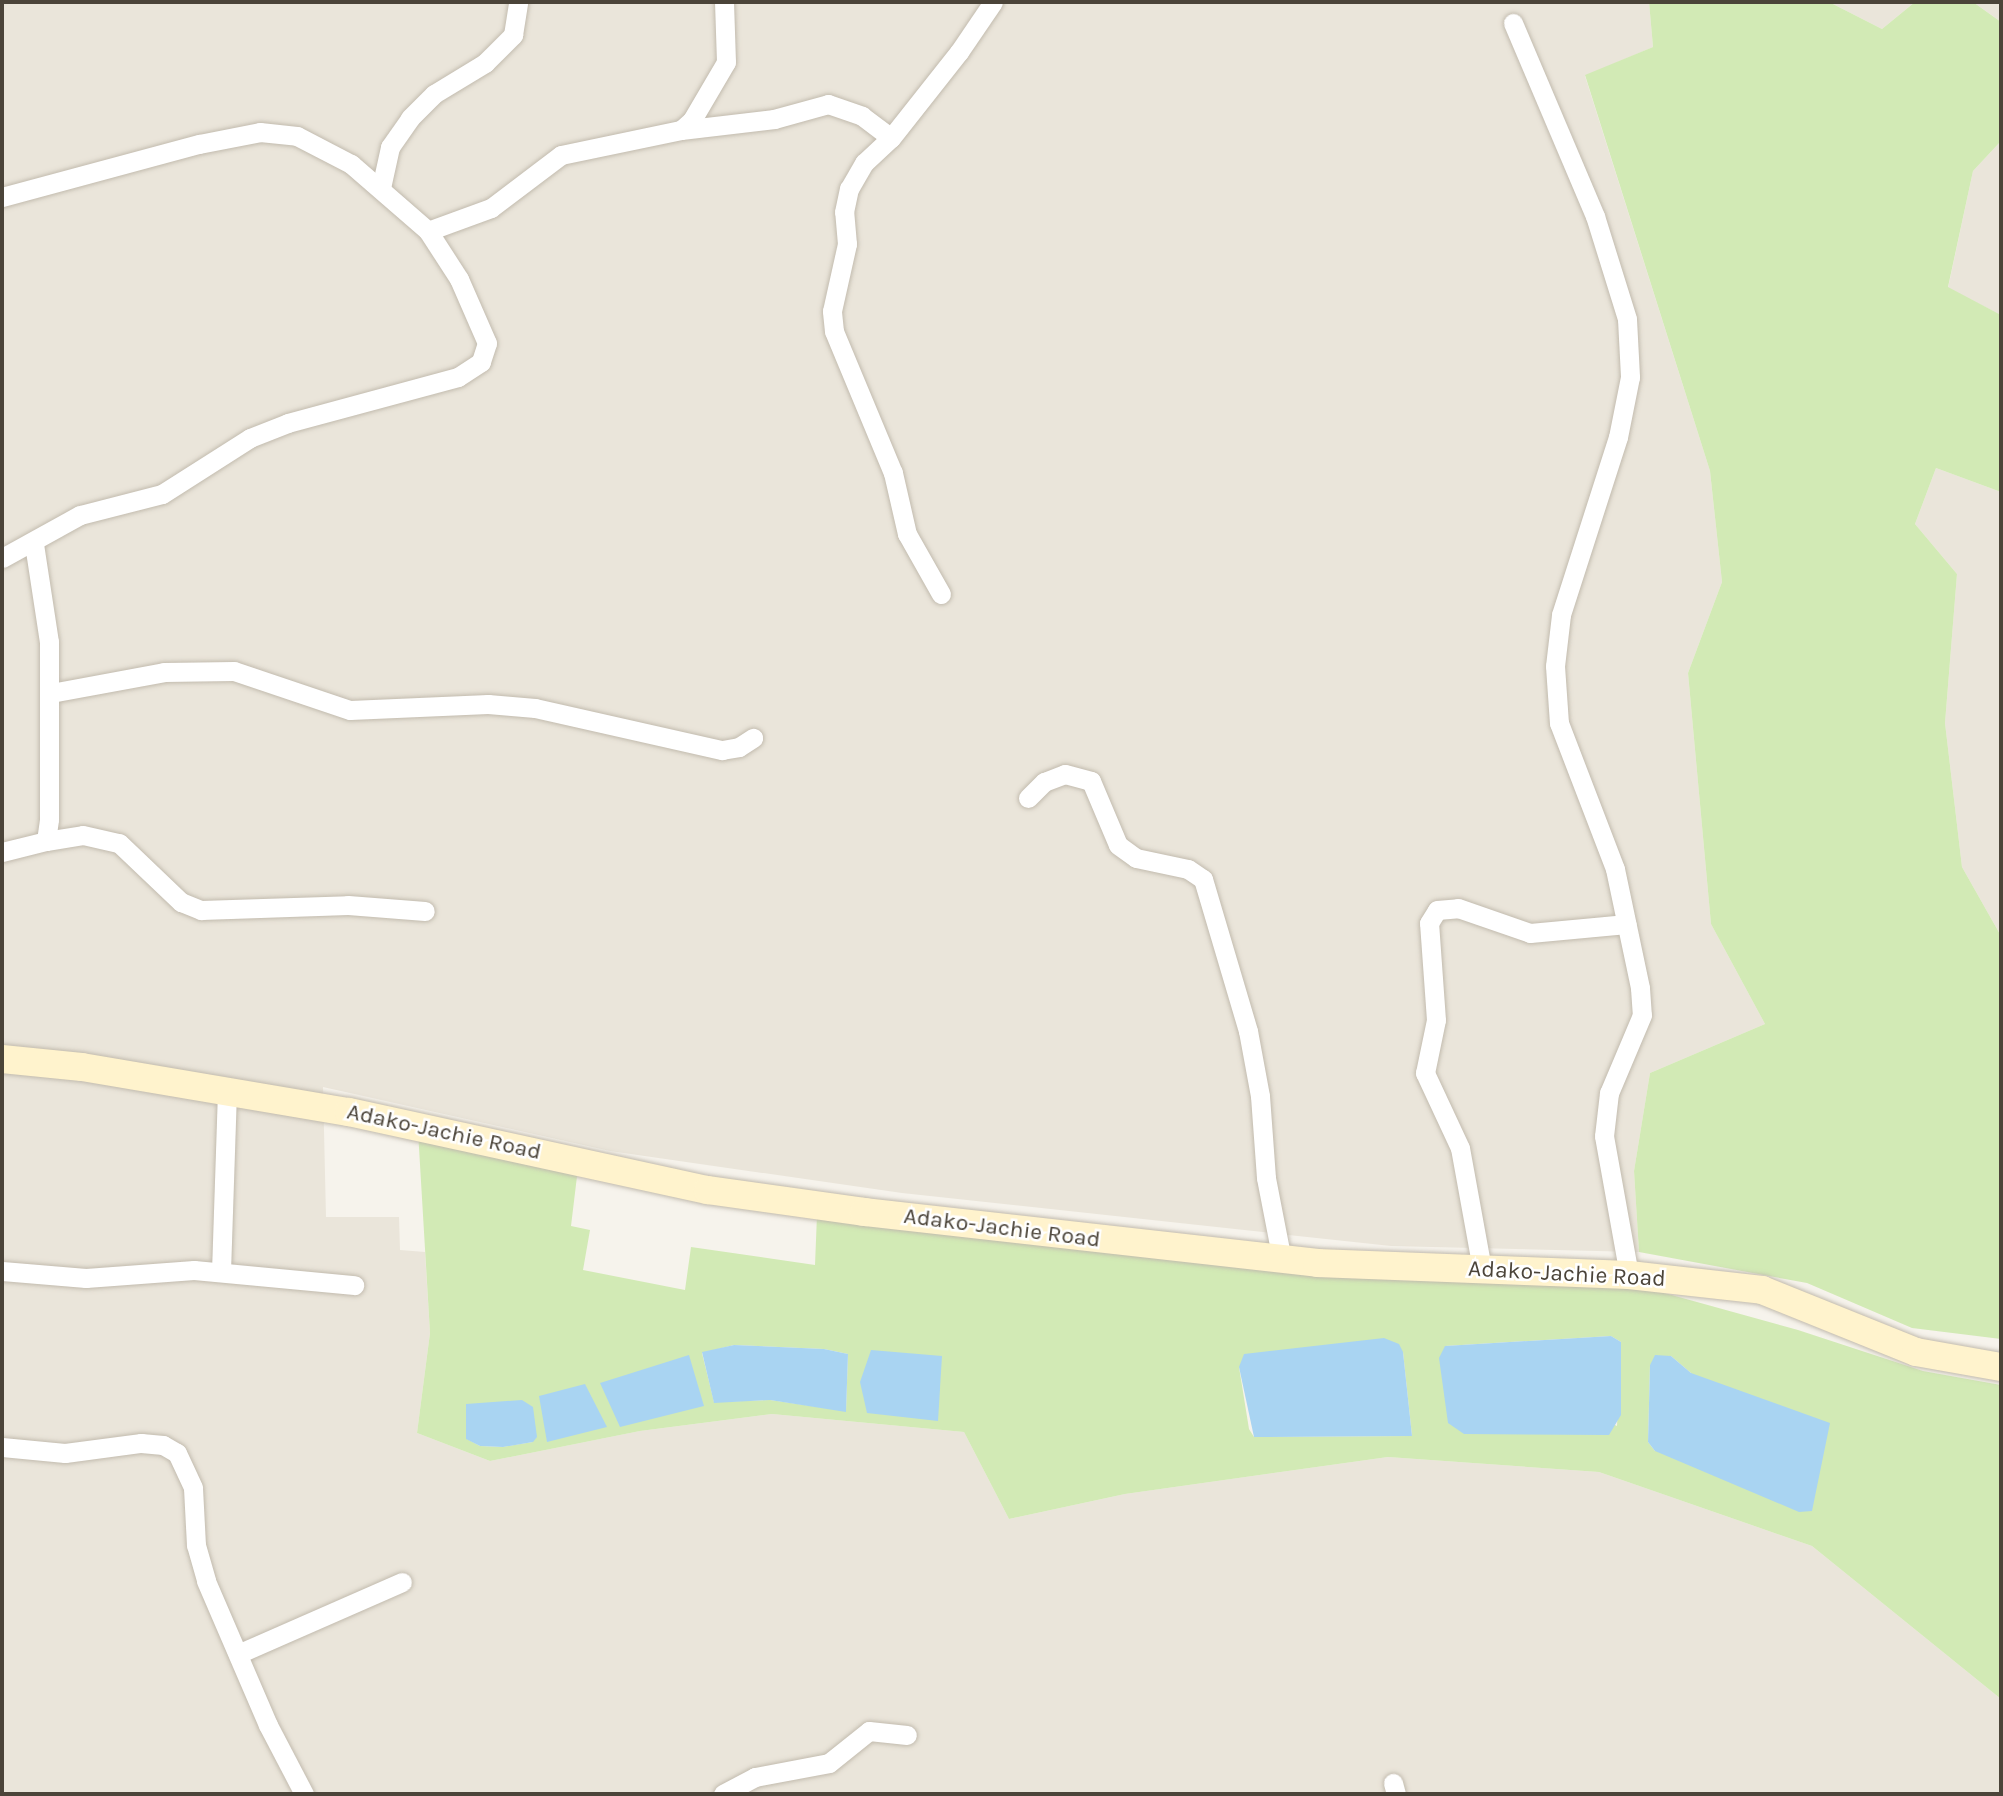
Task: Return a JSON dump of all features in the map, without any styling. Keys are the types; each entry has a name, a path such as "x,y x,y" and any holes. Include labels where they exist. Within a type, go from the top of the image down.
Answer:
{"street":[{"path":"381,187 390,147 410,118 445,86 485,63 513,35 518,2"},
{"path":"681,130 692,120 726,62 724,2"},
{"path":"941,594 907,534 875,421 834,331 832,311 847,244 844,212 849,189 864,163 891,138 993,2"},
{"path":"1513,23 1595,216 1627,319 1630,377 1618,437 1561,615 1555,666 1559,723 1615,869 1628,924 1642,1015 1609,1093 1604,1136 1629,1275"},
{"path":"428,231 491,208 561,155 681,130 774,119 828,104 862,117 891,138"},
{"path":"2,197 260,132 297,136 326,148 381,187 428,231 459,279 487,343 481,362 458,377 288,423 250,438 162,494 80,515 34,544 2,558"},
{"path":"34,544 49,642 51,693 46,841"},
{"path":"51,693 164,672 234,671 350,710 488,704 535,708 722,750 739,747 752,738"},
{"path":"1028,799 1044,782 1065,774 1091,781 1118,845 1136,858 1188,869 1203,878 1248,1031 1260,1096 1266,1178 1282,1260"},
{"path":"2,852 83,835 119,844 181,902 201,910 348,905 425,911"},
{"path":"1482,1269 1474,1205 1460,1148 1425,1073 1436,1020 1429,923 1437,910 1458,908 1530,933 1628,924"},
{"name":"Adako-Jachie Road","path":"2,1059 82,1066 444,1130 708,1190 1282,1260 1629,1275 1762,1290 1916,1352 2001,1367"},
{"path":"221,1272 227,1091"},
{"path":"2,1271 86,1278 160,1271 221,1272 354,1285"},
{"path":"2,1447 65,1453 141,1443 163,1444 177,1453 193,1488 197,1545 206,1581 304,1794"},
{"path":"238,1654 402,1582"},
{"path":"723,1794 755,1777 829,1763 869,1731 907,1735"}],"shaded area":[{"path":"2,2 1649,2 1653,47 1585,76 1710,471 1722,582 1688,673 1711,924 1765,1024 1650,1073 1634,1171 1639,1252 1391,1246 902,1193 610,1151 323,1087 326,1217 399,1217 400,1250 425,1252 430,1333 417,1433 490,1461 640,1431 772,1414 964,1432 1009,1519 1125,1494 1388,1457 1599,1472 1812,1546 2001,1699 2001,1794 2,1794"},
{"path":"1829,2 1915,2 1882,29"},
{"path":"1973,2 2001,2 2001,22"},
{"path":"2001,141 2001,315 1948,288 1973,171"},
{"path":"1936,468 2001,492 2001,936 1962,867 1945,723 1957,574 1915,524"}],"green space":[{"path":"1649,2 1829,2 1882,29 1915,2 1973,2 2001,22 2001,141 1973,171 1948,287 2001,315 2001,492 1936,468 1915,524 1957,574 1945,723 1962,867 2001,936 2001,1339 1912,1328 1807,1283 1639,1252 1634,1171 1650,1073 1765,1024 1711,924 1688,673 1722,582 1710,471 1585,75 1653,47"},
{"path":"418,1131 578,1168 571,1226 590,1230 583,1270 685,1290 691,1247 815,1265 817,1215 1650,1289 1798,1330 1923,1371 2001,1385 2001,1699 1812,1546 1599,1472 1388,1457 1125,1494 1009,1519 964,1432 772,1414 640,1431 490,1461 417,1433 430,1333","holes":["1611,1336 1621,1342 1617,1426 1445,1346","734,1345 824,1349 848,1354 846,1411 770,1400 714,1402 702,1353","1403,1352 1412,1436 1254,1437 1249,1429 1239,1367","1671,1356 1691,1373 1655,1451 1648,1442 1650,1365","495,1404 533,1442 502,1447 480,1446 467,1439 466,1405"]}],"water":[{"path":"1611,1336 1621,1342 1621,1415 1609,1435 1464,1434 1448,1423 1439,1358 1445,1346"},
{"path":"1384,1338 1399,1344 1403,1352 1412,1436 1254,1437 1239,1367 1244,1354"},
{"path":"734,1345 824,1349 848,1354 846,1412 770,1400 714,1403 702,1352"},
{"path":"871,1350 942,1356 938,1421 867,1413 860,1382"},
{"path":"689,1355 704,1406 620,1427 600,1383"},
{"path":"1655,1355 1671,1356 1691,1373 1830,1423 1812,1511 1799,1512 1655,1451 1648,1442 1650,1365"},
{"path":"585,1384 607,1427 547,1442 539,1396"},
{"path":"522,1400 533,1407 537,1437 533,1442 503,1447 480,1446 466,1439 466,1404"}]}
